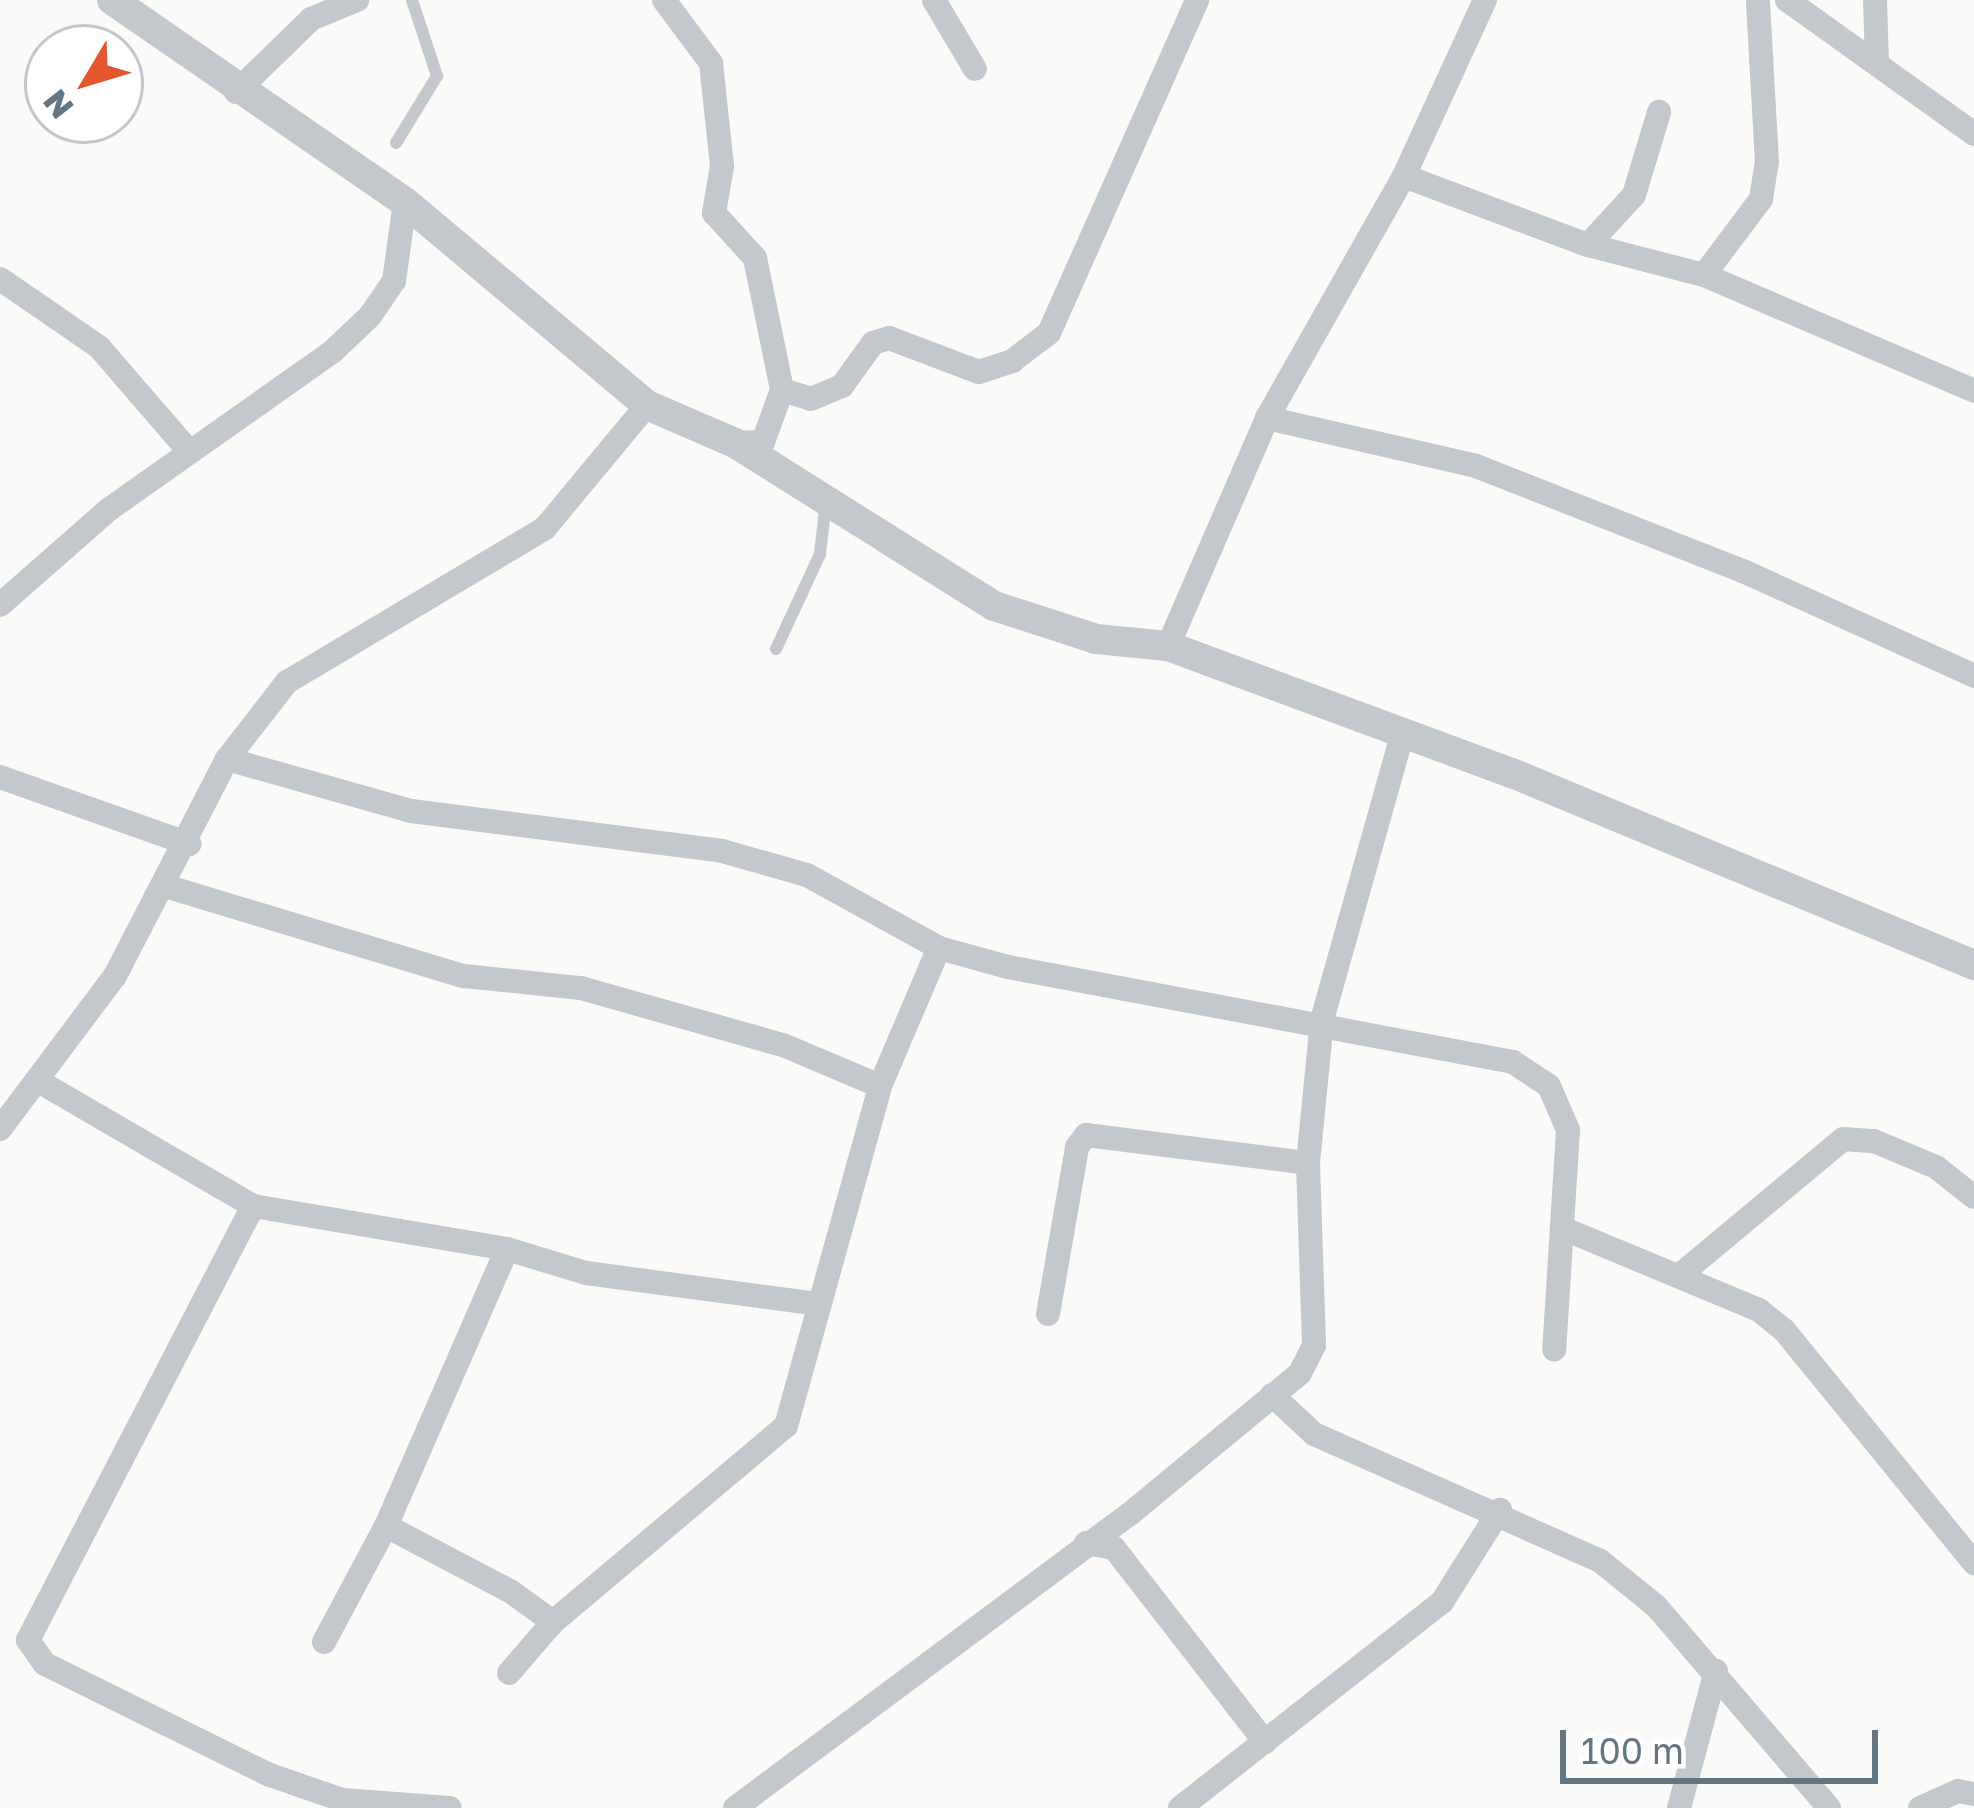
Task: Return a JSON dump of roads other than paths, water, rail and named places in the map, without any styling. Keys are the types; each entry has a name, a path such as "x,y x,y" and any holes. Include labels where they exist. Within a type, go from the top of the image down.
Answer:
{"street":[{"path":"112,0 236,92 405,202 647,404 735,443 994,606 1096,639 1168,646 1592,804 1974,964"},
{"path":"236,92 311,19 357,0"},
{"path":"664,0 711,63 722,166 714,213 755,258 782,390 763,442 735,443"},
{"path":"934,0 975,69"},
{"path":"782,390 812,399 842,386 873,343 889,338 980,372 1012,361 1049,334 1197,0"},
{"path":"1168,646 1267,418 1404,176 1485,0"},
{"path":"1704,275 1761,199 1767,163 1758,0"},
{"path":"1787,0 1974,134"},
{"path":"1875,0 1876,62"},
{"path":"1588,245 1634,195 1659,112"},
{"path":"1404,176 1588,245 1704,275 1974,391"},
{"path":"0,605 187,449 332,352 370,316 394,281 405,202"},
{"path":"0,280 99,347 187,449"},
{"path":"5,1115 40,1082 165,886 227,759 287,682 322,656 545,528 647,404"},
{"path":"1267,418 1476,466 1743,571 1974,676"},
{"path":"735,1808 1086,1543 1300,1373 1314,1345 1308,1163 1322,1020 1402,736"},
{"path":"227,759 411,811 722,851 861,898 939,948 1487,1052 1539,1077 1568,1130 1554,1350"},
{"path":"0,777 189,844"},
{"path":"165,886 464,976 580,988 783,1046 880,1086"},
{"path":"509,1673 553,1622 786,1426 880,1086 939,948"},
{"path":"40,1082 254,1206 507,1249 586,1273 818,1304"},
{"path":"1048,1314 1077,1147 1086,1135 1308,1163"},
{"path":"1679,1275 1843,1139 1874,1141 1936,1167 1974,1196"},
{"path":"254,1206 28,1640 45,1664 270,1775 343,1800 450,1808"},
{"path":"1562,1228 1759,1310 1784,1330 1974,1563"},
{"path":"324,1642 386,1526 507,1249"},
{"path":"1271,1395 1314,1433 1500,1510 1600,1560 1716,1671 1829,1808"},
{"path":"1180,1808 1442,1602 1500,1510"},
{"path":"386,1526 510,1591 553,1622"},
{"path":"1086,1543 1114,1548 1265,1742"},
{"path":"1678,1808 1716,1671"},
{"path":"1921,1808 1958,1791 1974,1794"}],"lane":[{"path":"396,143 436,76 412,0"},
{"path":"776,650 820,554 826,500"}]}
